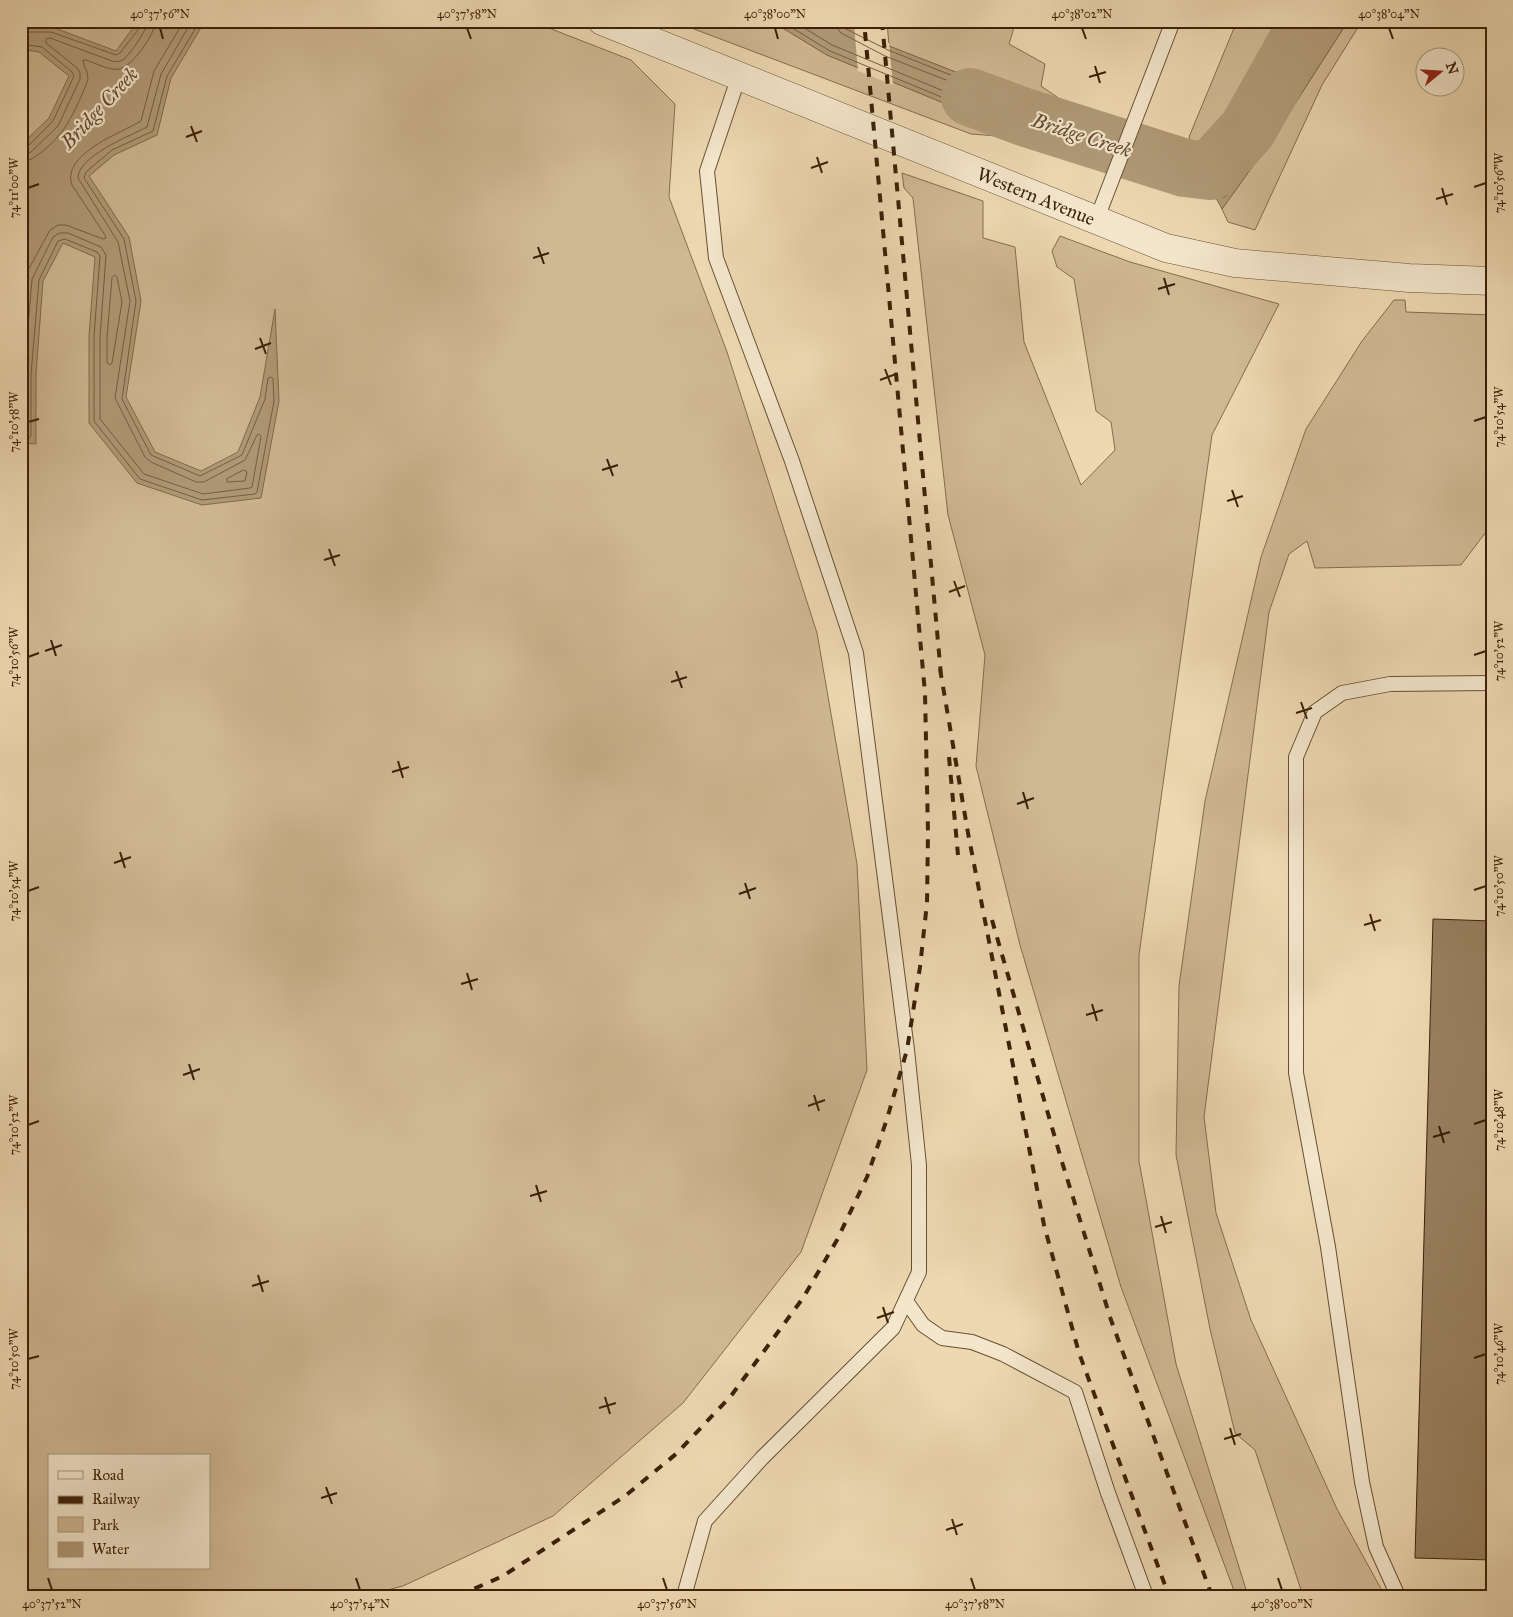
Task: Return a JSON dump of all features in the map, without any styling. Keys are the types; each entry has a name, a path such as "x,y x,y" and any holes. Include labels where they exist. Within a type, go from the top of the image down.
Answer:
{"street":[{"name":"Western Avenue","path":"602,21 1166,248 1235,263 1409,278 1492,282"}],"lane":[{"path":"1096,221 1172,21"},
{"path":"684,1596 705,1521 762,1458 893,1328 919,1272 918,1165 907,1050 856,653 792,461 716,258 706,171 739,76"},
{"path":"1398,1596 1376,1547 1362,1482 1328,1247 1296,1073 1296,757 1315,712 1342,693 1390,684 1492,683"},
{"path":"906,1301 923,1325 942,1338 972,1342 1003,1354 1075,1392 1108,1493 1146,1596"}],"green space":[{"path":"21,21 531,21 631,60 675,104 669,197 727,352 817,633 857,864 867,1070 801,1252 683,1403 553,1516 403,1586 363,1596 21,1596"},
{"path":"673,21 771,21 827,55 1014,132 997,136 971,134"},
{"path":"887,21 1016,21 1009,44 1045,64 1041,86 1079,112 1068,116 889,46"},
{"path":"1237,21 1289,21 1196,161 1189,137"},
{"path":"1348,21 1362,21 1322,85 1255,230 1228,222 1222,209 1273,138"},
{"path":"902,173 983,201 983,238 1015,247 1024,342 1081,485 1115,450 1111,422 1096,411 1074,279 1057,267 1052,251 1060,236 1130,262 1279,304 1212,435 1139,955 1139,1161 1176,1364 1248,1596 1236,1596 1121,1287 1020,945 976,766 985,655 948,515 913,198 904,188"},
{"path":"1394,300 1405,300 1406,312 1492,315 1492,524 1461,565 1315,568 1307,541 1289,554 1269,612 1204,1117 1216,1213 1251,1320 1337,1509 1385,1596 1303,1596 1255,1450 1235,1433 1210,1329 1176,1155 1179,986 1205,801 1261,557 1306,429 1362,341"}],"water":[{"path":"138,21 205,21 171,78 157,135 114,155 89,176 129,237 141,301 126,397 155,452 201,471 238,452 260,397 275,309 279,401 261,498 202,505 137,483 89,423 89,336 95,257 63,243 43,281 36,374 36,444 21,443 21,145 49,118 69,76 39,52 21,49 21,27 52,27 116,51"},
{"path":"771,21 843,21 889,46 1068,116 1014,132 827,55"},
{"path":"1289,21 1348,21 1273,138 1222,209 1196,161"}],"pier":[{"path":"854,24 889,43 893,85 858,71"}],"building":[{"path":"1433,919 1492,921 1492,1560 1415,1558"}],"waterway":[{"name":"Bridge Creek","path":"970,97 1024,117 1185,168 1210,171 1248,129 1302,33 1312,21"}],"railway":[{"path":"458,1596 503,1576 625,1496 676,1454 731,1396 803,1298 837,1240 867,1177 887,1119 907,1050 920,967 927,903 928,832 925,693 864,21"},
{"path":"882,21 941,675"},
{"path":"940,669 968,833 1044,1225 1079,1353 1169,1596"},
{"path":"949,757 958,855"},
{"path":"992,920 1062,1162 1111,1320 1212,1596"}]}
